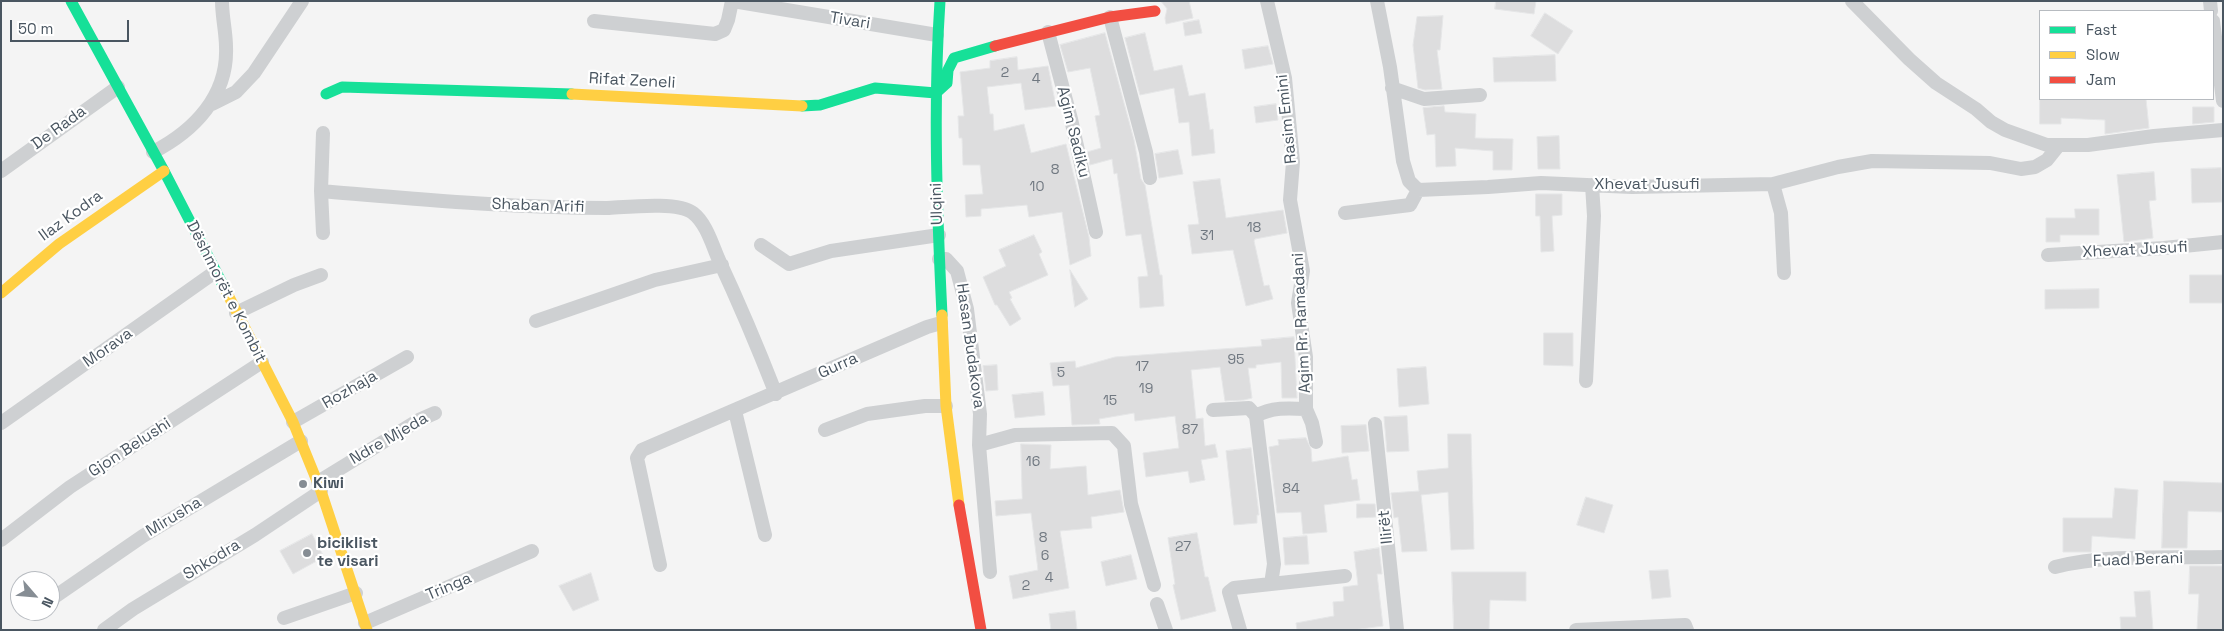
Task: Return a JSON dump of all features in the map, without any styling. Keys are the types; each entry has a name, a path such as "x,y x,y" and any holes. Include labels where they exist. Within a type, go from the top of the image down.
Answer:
{"main road":[{"name":"Dëshmorët e Kombit","path":"71,1 164,171 293,422 320,487 366,626"},
{"name":"Ulqini","path":"940,1 937,35 936,93 939,259 946,406 961,523 981,630"},
{"path":"936,93 947,83 948,70 954,58 1110,17 1155,11"},
{"name":"Rifat Zeneli","path":"326,94 342,87 597,95 800,106 820,104 875,88 936,93"},
{"name":"Ilaz Kodra","path":"1,293 63,240 164,171"}],"street":[{"path":"153,152 166,146 191,126 212,104 221,84 226,66 222,1"},
{"path":"212,104 236,92 254,73 302,1"},
{"name":"Tivari","path":"594,21 715,34 724,30 732,1 937,35"},
{"name":"Rasim Emini","path":"1267,1 1285,78 1292,162 1290,200 1297,237"},
{"path":"1346,213 1410,205 1418,190 1409,182 1403,161 1377,1"},
{"path":"1852,1 1915,65 1936,82 1976,109 1990,122 2005,130 2047,145 2088,145 2154,136 2223,130"},
{"path":"1110,17 1146,152 1150,178"},
{"path":"2214,24 2219,40 2223,101"},
{"name":"Agim Sadiku","path":"1048,32 1075,137 1096,232"},
{"name":"De Rada","path":"1,171 118,86"},
{"path":"1392,88 1424,99 1480,95"},
{"path":"323,133 321,191 323,233"},
{"name":"Xhevat Jusufi","path":"1418,190 1541,183 1632,187 1772,184 1838,166 1872,161 1990,163 2020,169 2035,167 2047,160 2059,145"},
{"path":"1772,184 1781,213 1784,273"},
{"path":"1586,381 1594,216 1592,185"},
{"name":"Shaban Arifi","path":"321,191 513,206 679,207 692,211 701,220 742,308 776,394"},
{"path":"761,245 789,264 831,250 939,235"},
{"name":"Agim Rr. Ramadani","path":"1297,237 1303,271 1298,303 1306,357 1306,409 1312,423 1316,442"},
{"name":"Xhevat Jusufi","path":"2048,255 2174,248 2223,242"},
{"name":"Hasan Budakova","path":"939,259 946,259 958,271 968,309 980,414 979,445 990,572"},
{"path":"536,321 655,280 722,266"},
{"name":"Morava","path":"1,423 215,272"},
{"path":"236,313 294,284 322,275"},
{"name":"Gurra","path":"660,565 637,458 642,450 776,394 881,347 942,323"},
{"name":"Rozhaja","path":"293,422 407,357"},
{"name":"Gjon Belushi","path":"1,540 70,487 262,362"},
{"path":"826,430 867,414 925,406 946,406"},
{"path":"1213,410 1243,408 1253,411 1256,416 1274,564 1271,584"},
{"name":"Agim Rr. Ramadani","path":"1256,416 1282,408 1306,409"},
{"path":"735,411 765,535"},
{"name":"Ndre Mjeda","path":"320,487 419,420 435,413"},
{"name":"Ilirët","path":"1375,424 1397,630"},
{"path":"979,445 1015,434 1112,432 1124,446 1131,504 1154,585"},
{"name":"Mirusha","path":"60,593 143,536 301,441"},
{"name":"Shkodra","path":"104,630 133,609 255,535 320,487"},
{"name":"Tringa","path":"366,626 532,552"},
{"name":"Fuad Berani","path":"2055,567 2071,563 2133,558 2223,557"},
{"path":"1240,630 1230,590 1234,588 1345,576"},
{"path":"284,618 356,593"},
{"path":"1157,604 1166,630"},
{"path":"1576,630 1685,625 1687,630"}],"building":[{"path":"1161,1 1189,1 1193,18 1166,24 1167,9"},
{"path":"1496,1 1536,1 1534,14 1495,9"},
{"path":"1545,13 1573,31 1558,54 1531,36"},
{"path":"1443,16 1440,50 1437,50 1442,89 1425,90 1418,88 1413,45 1417,17"},
{"path":"1199,20 1202,33 1185,36 1183,23"},
{"path":"1105,33 1134,140 1141,179 1145,185 1160,275 1162,275 1164,306 1140,308 1138,277 1148,276 1141,234 1126,236 1117,173 1114,174 1112,159 1090,165 1087,152 1101,148 1095,116 1100,115 1090,68 1068,72 1060,45"},
{"path":"1145,33 1154,71 1182,65 1189,96 1205,93 1210,130 1213,129 1215,153 1192,156 1189,122 1179,123 1174,88 1140,95 1125,38"},
{"path":"1268,46 1273,64 1245,69 1242,50"},
{"path":"1555,55 1556,81 1494,82 1493,58"},
{"path":"1017,57 1018,70 1048,66 1056,106 1025,110 1021,83 987,87 990,114 993,114 994,131 1024,124 1031,153 1066,144 1089,237 1091,256 1070,265 1062,212 1029,217 1027,205 981,209 981,216 966,217 965,195 983,194 980,165 963,165 962,138 959,138 958,116 964,116 960,72 990,68 990,61"},
{"path":"2040,100 2146,100 2149,128 2105,134 2105,120 2061,118 2061,124 2040,124"},
{"path":"1276,104 1278,120 1256,123 1254,107"},
{"path":"1444,106 1445,112 1476,114 1475,138 1513,139 1512,170 1493,170 1493,151 1455,148 1456,166 1436,167 1435,134 1427,135 1423,108"},
{"path":"2193,107 2214,107 2214,122 2193,124"},
{"path":"1559,136 1560,169 1538,169 1537,137"},
{"path":"1178,150 1183,174 1159,178 1155,154"},
{"path":"2221,168 2222,202 2192,203 2191,169"},
{"path":"2154,172 2156,200 2149,201 2153,238 2124,242 2117,175"},
{"path":"1220,179 1226,218 1283,210 1287,233 1255,239 1254,241 1264,286 1269,285 1273,299 1246,306 1233,250 1192,254 1188,225 1199,224 1193,182"},
{"path":"1536,194 1562,194 1562,215 1552,216 1554,251 1541,252 1540,216 1536,216"},
{"path":"2075,209 2099,209 2099,235 2060,235 2060,242 2046,242 2046,218 2075,218"},
{"path":"1034,235 1042,252 1039,254 1048,275 1009,292 1012,298 1010,299 1021,319 1010,326 997,305 995,305 983,277 1006,266 999,250"},
{"path":"1070,270 1088,299 1075,307"},
{"path":"2190,275 2223,275 2223,303 2190,303"},
{"path":"2099,289 2099,308 2045,309 2045,290"},
{"path":"1544,333 1573,333 1573,366 1544,365"},
{"path":"1294,337 1297,398 1282,398 1281,362 1256,365 1256,368 1248,368 1252,398 1244,400 1225,401 1220,367 1191,370 1196,419 1203,418 1205,446 1215,444 1218,457 1201,460 1205,480 1190,483 1188,471 1146,477 1143,453 1179,448 1175,416 1135,421 1134,413 1099,419 1100,424 1072,425 1069,385 1053,386 1050,363 1075,361 1076,368 1115,357 1262,346 1261,340"},
{"path":"997,365 998,390 986,391 983,366"},
{"path":"1426,367 1429,404 1399,407 1397,369"},
{"path":"1043,392 1045,415 1015,418 1012,395"},
{"path":"1407,416 1409,451 1387,452 1384,417"},
{"path":"1366,425 1369,451 1342,453 1341,426"},
{"path":"1448,434 1471,434 1474,549 1451,550 1448,492 1421,495 1427,551 1402,552 1398,517 1394,518 1391,493 1419,491 1417,471 1448,468"},
{"path":"1306,438 1311,449 1312,462 1348,456 1352,480 1357,479 1360,500 1324,505 1327,532 1303,534 1301,512 1277,513 1269,447 1279,445 1278,440"},
{"path":"1021,444 1051,445 1050,469 1086,466 1088,495 1120,490 1124,512 1091,517 1092,528 1060,531 1069,588 1013,599 1009,576 1038,570 1031,513 996,516 995,501 1022,499"},
{"path":"1251,448 1259,515 1257,515 1257,523 1234,525 1226,451"},
{"path":"2164,481 2223,483 2223,512 2188,511 2187,548 2162,548"},
{"path":"2115,488 2138,490 2135,539 2092,536 2091,552 2063,552 2063,518 2112,518"},
{"path":"1586,497 1613,505 1604,533 1577,525"},
{"path":"1357,504 1375,504 1376,517 1357,518"},
{"path":"1197,533 1205,577 1208,577 1216,611 1181,620 1173,585 1175,584 1168,538"},
{"path":"312,534 324,557 293,574 280,551"},
{"path":"1307,536 1309,564 1285,565 1283,538"},
{"path":"1379,548 1382,574 1377,574 1383,626 1353,630 1297,630 1296,623 1334,616 1333,602 1344,601 1343,587 1358,585 1354,552"},
{"path":"1131,555 1137,579 1106,586 1101,562"},
{"path":"2190,566 2223,566 2223,630 2197,630 2199,594 2189,594"},
{"path":"1668,570 1671,597 1652,599 1649,571"},
{"path":"1452,572 1526,572 1526,601 1490,600 1489,630 1454,630"},
{"path":"591,573 599,600 573,611 559,586"},
{"path":"2150,591 2153,630 2121,630 2120,617 2136,617 2134,592"},
{"path":"1075,611 1077,630 1051,630 1049,614"}],"traffic: fast":[{"path":"71,1 164,171 226,291"},
{"path":"940,1 936,119 942,315"},
{"path":"802,106 820,105 875,88 936,93 947,83 948,70 954,58 995,46"},
{"path":"326,94 342,87 572,94"}],"traffic: slow":[{"path":"572,94 802,106"},
{"path":"1,293 59,244 164,171"},
{"path":"226,291 293,422 321,491 367,630"},
{"path":"942,315 946,406 959,505"}],"traffic: jam":[{"path":"995,46 1110,17 1155,11"},
{"path":"959,505 981,630"}],"place":[{"name":"Kiwi","path":"303,484"},
{"name":"biciklist te visari","path":"307,553"}]}
